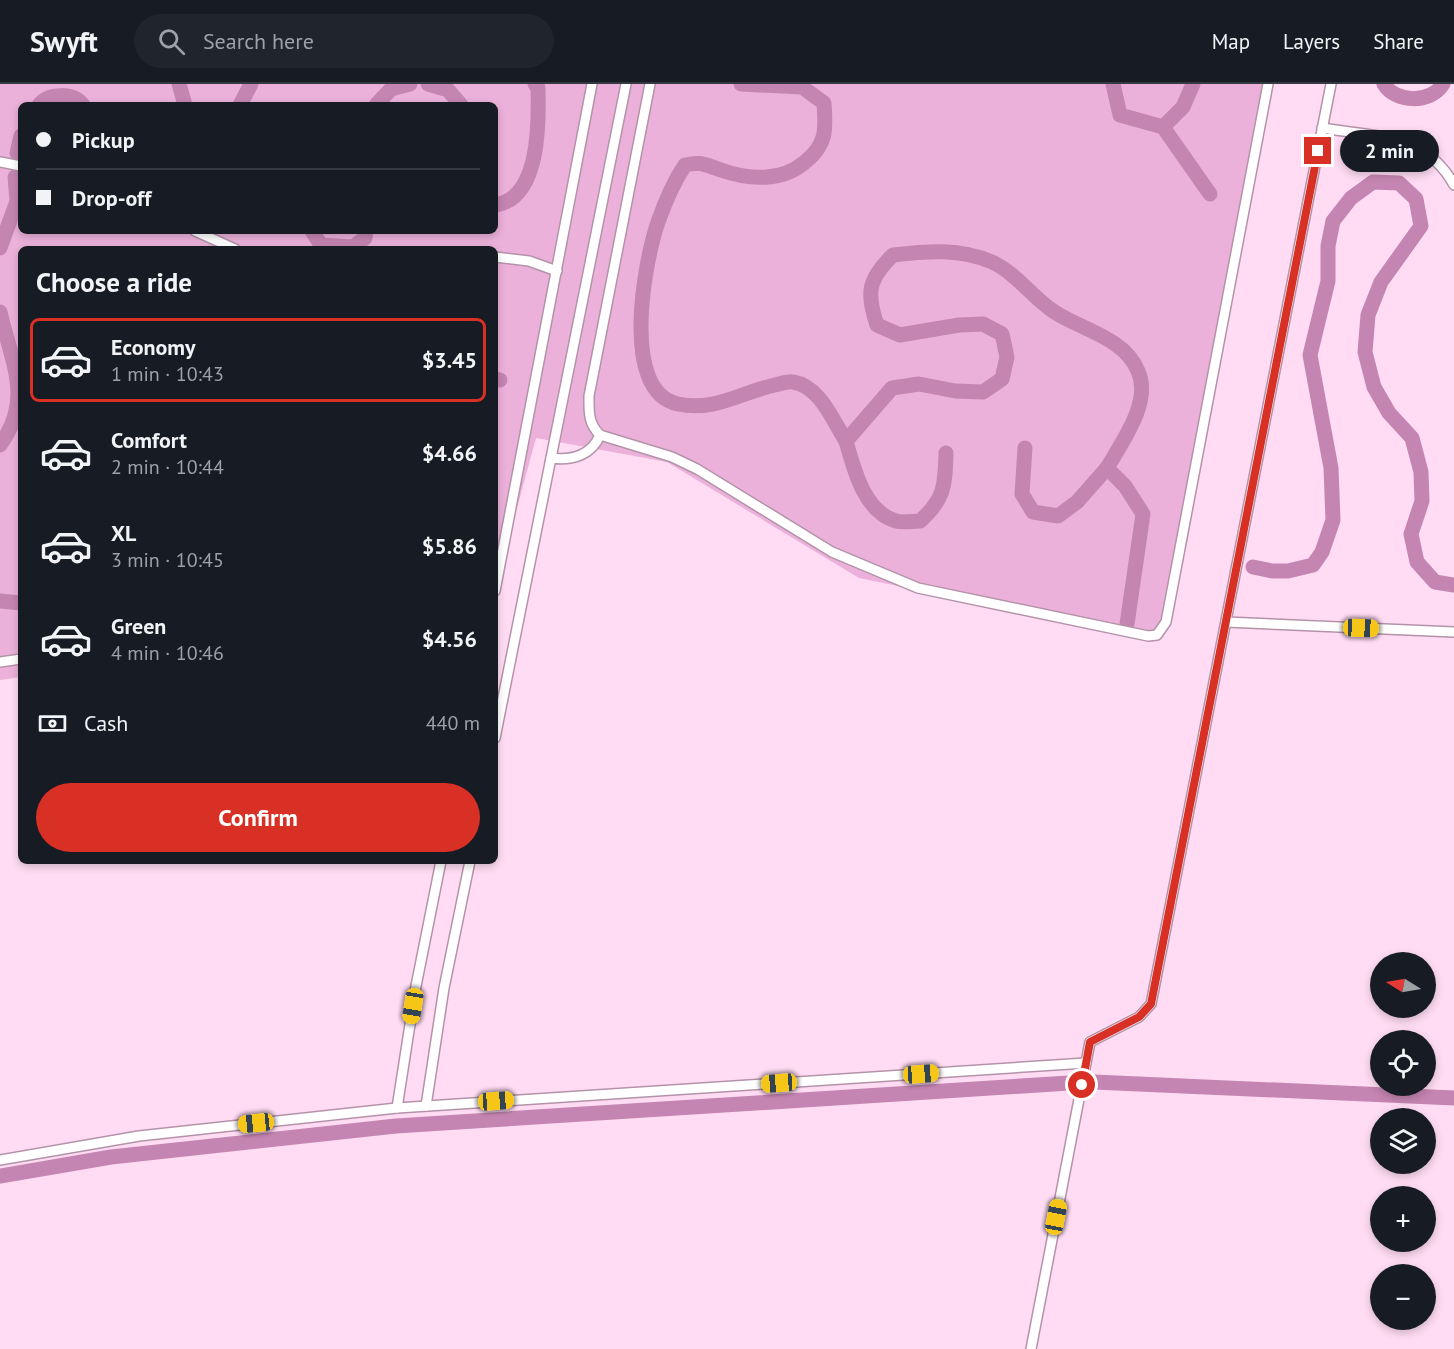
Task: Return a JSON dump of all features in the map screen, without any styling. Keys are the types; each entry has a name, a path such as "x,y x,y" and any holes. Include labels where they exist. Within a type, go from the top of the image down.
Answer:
{"lane":[{"path":"498,576 592,84"},
{"path":"498,723 626,84"},
{"path":"650,84 589,396 589,414 593,427 600,435 672,457 697,469 832,552 918,588 1136,635 1157,635 1166,622 1268,84"},
{"path":"1031,1349 1090,1042 1139,1017 1151,1004 1331,84"},
{"path":"1322,128 1402,141 1423,149 1444,168 1454,185"},
{"path":"0,162 18,165"},
{"path":"202,234 229,246"},
{"path":"498,257 529,261 557,272"},
{"path":"551,458 566,460 579,457 596,445 600,435"},
{"path":"498,564 504,545"},
{"path":"1226,622 1454,632"},
{"path":"0,662 18,659"},
{"path":"397,1108 416,986 440,864"},
{"path":"426,1106 444,988 469,864"},
{"path":"0,1160 139,1136 397,1108 1086,1063"}],"shaded area":[{"path":"0,84 1274,84 1159,640 859,578 667,462 536,438 498,578 498,246 18,246 18,677 0,680"}],"waterway":[{"path":"179,84 184,102"},
{"path":"242,102 251,84"},
{"path":"379,102 391,89 410,84"},
{"path":"428,84 448,90 458,102"},
{"path":"498,204 510,200 521,189 529,175 537,139 538,88 535,84"},
{"path":"741,84 802,87 824,103 824,136 818,149 805,162 776,176 743,176 707,165 685,165 658,222 652,241 643,294 642,352 648,376 660,394 678,404 704,405 793,382 811,390 818,397 846,441 892,388 919,384 955,391 983,392 1002,379 1007,357 1002,334 983,324 959,325 900,335 877,325 871,295 874,279 893,255 956,253 968,254 992,262 1009,272 1053,311 1101,335 1123,350 1138,371 1141,383 1138,408 1127,434 1107,468 1125,486 1143,514 1127,624"},
{"path":"1113,84 1120,115 1163,127 1183,107 1193,84"},
{"path":"1384,84 1396,95 1413,99 1430,95 1443,84"},
{"path":"42,102 54,96 67,96 80,102"},
{"path":"1163,127 1210,194"},
{"path":"17,153 18,149"},
{"path":"0,248 17,201 15,177"},
{"path":"1253,567 1272,571 1288,571 1313,565 1322,552 1333,520 1331,468 1310,355 1328,281 1328,246 1333,221 1351,198 1373,182 1399,183 1416,199 1421,226 1381,282 1368,315 1365,352 1374,387 1389,413 1412,438 1421,472 1422,501 1411,534 1417,562 1435,582 1454,585"},
{"path":"314,234 321,245 337,246"},
{"path":"354,246 365,238 366,234"},
{"path":"0,312 14,363 18,396 16,412 0,445"},
{"path":"846,441 857,476 868,499 885,516 899,522 920,521 934,506 944,483 946,453"},
{"path":"1025,448 1022,494 1033,512 1058,516 1077,502 1107,468"},
{"path":"0,601 18,603"},
{"path":"1094,1082 1454,1098"},
{"path":"0,1176 111,1157 396,1126 1069,1083"}],"route":[{"path":"1082,1085 1090,1042 1139,1017 1151,1004 1318,151"}]}
